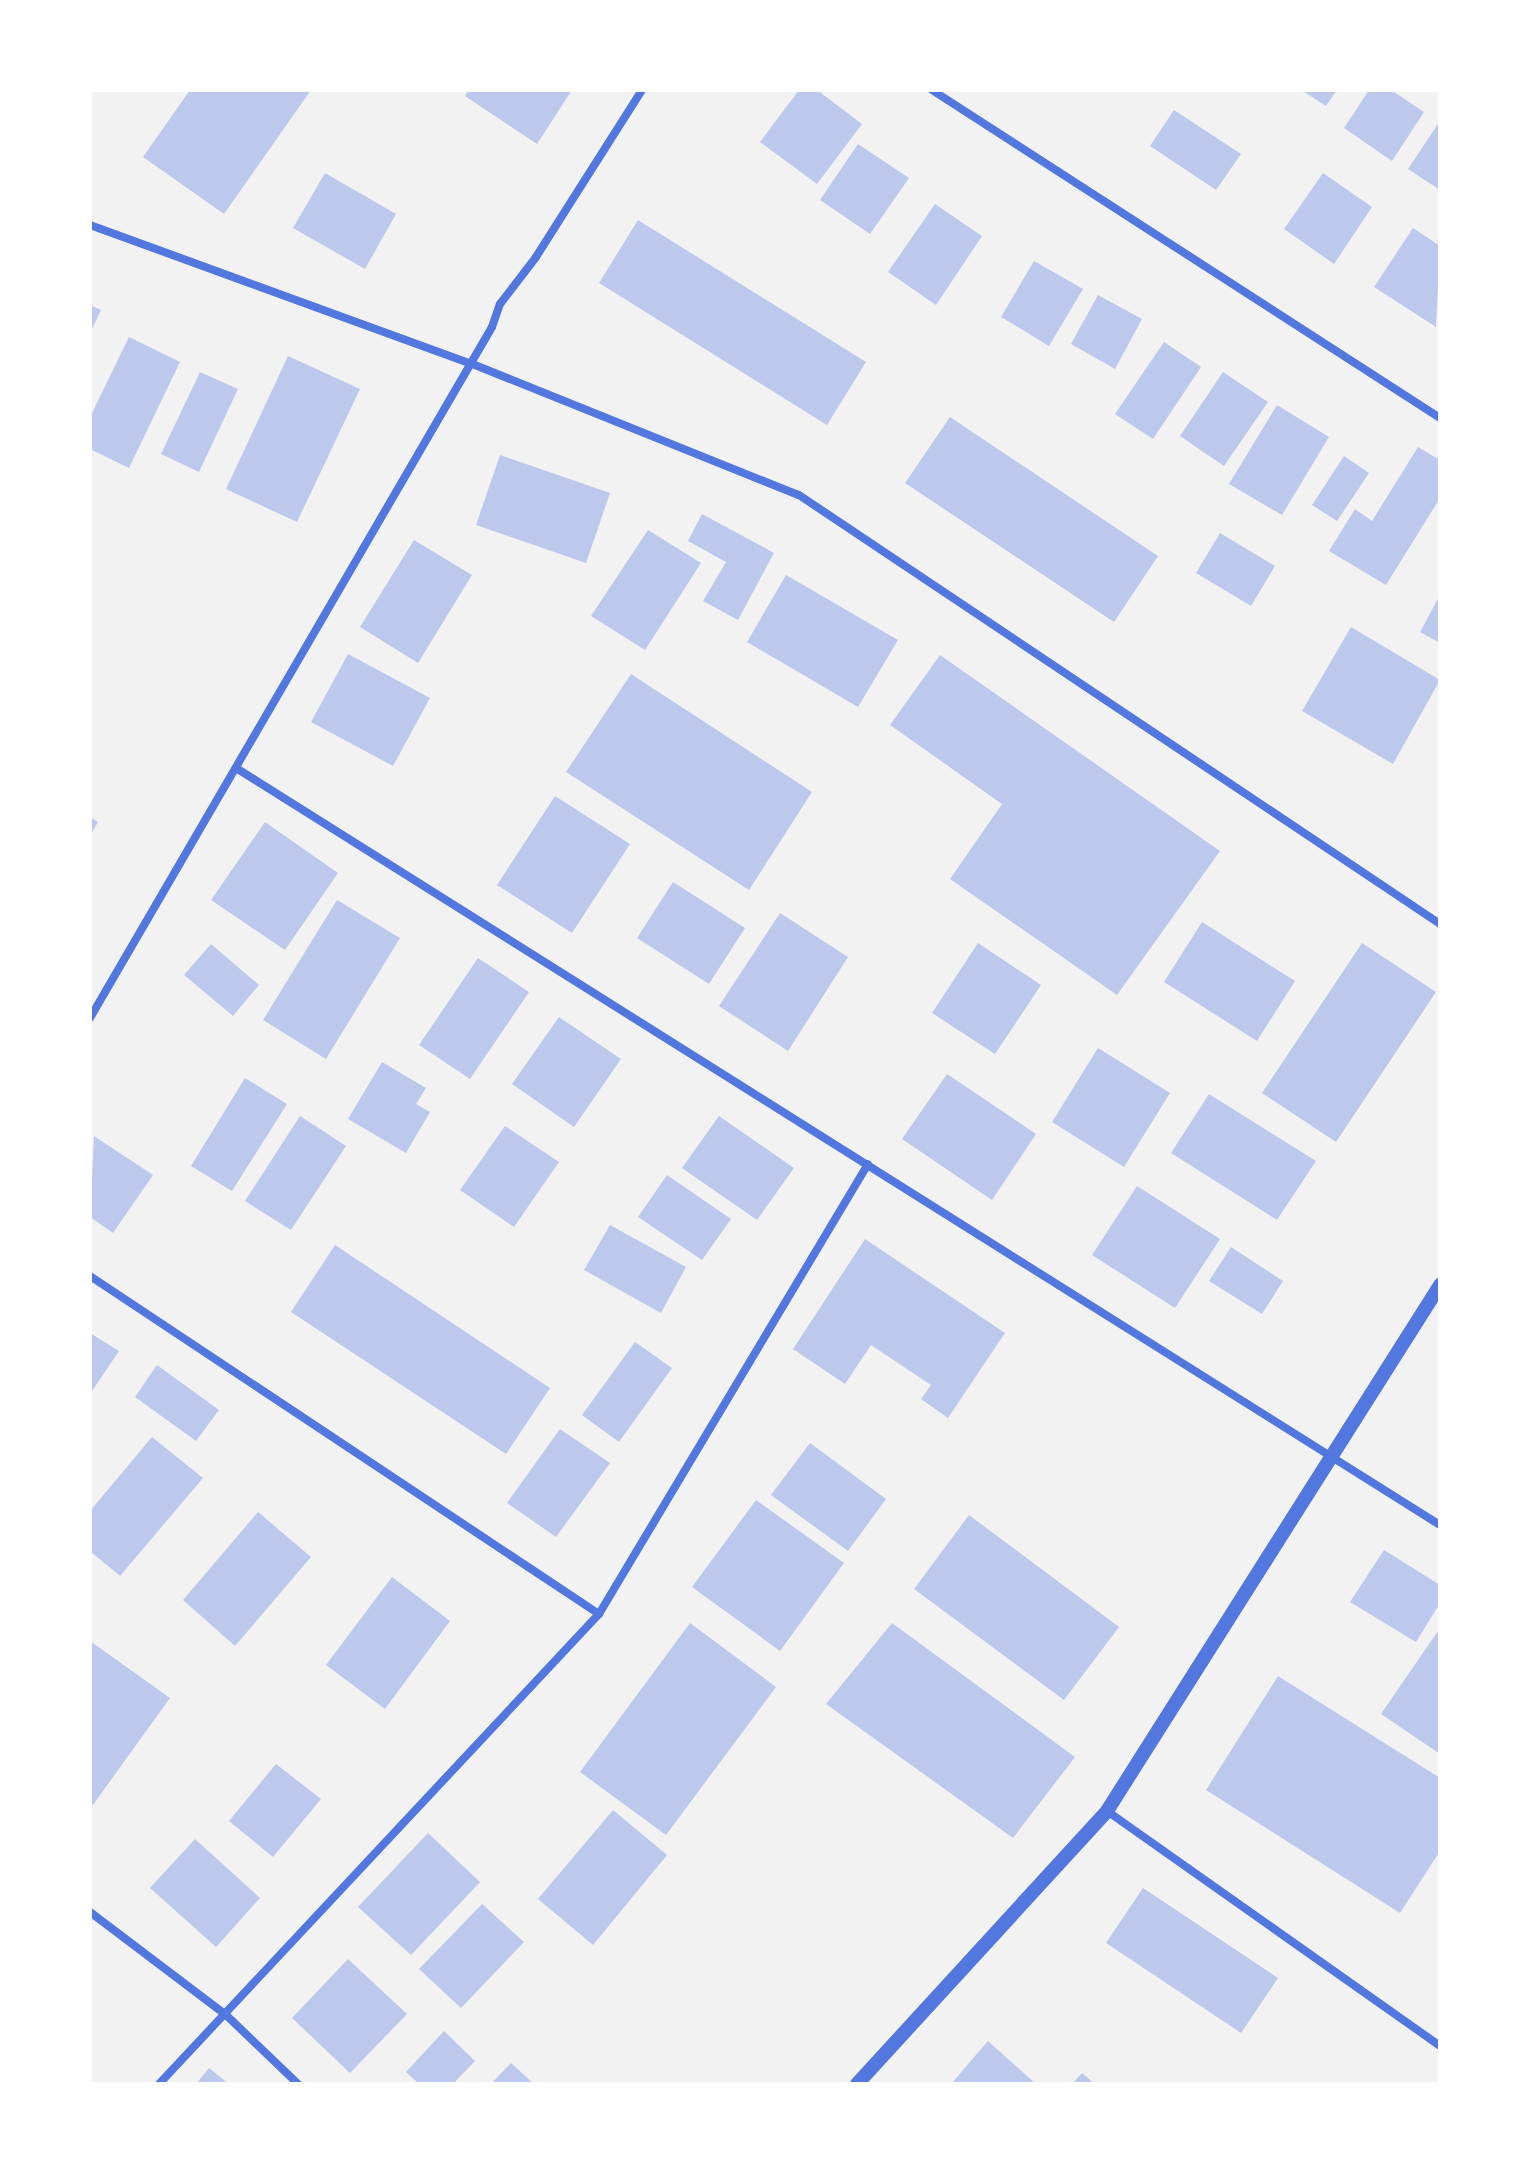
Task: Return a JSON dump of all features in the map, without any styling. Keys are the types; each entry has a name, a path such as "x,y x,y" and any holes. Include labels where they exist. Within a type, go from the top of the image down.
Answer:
{"street":[{"path":"90,1018 470,363 500,304 536,257 642,90"},
{"path":"932,90 1440,418"},
{"path":"90,225 470,363 799,495 1440,924"},
{"path":"236,768 868,1164 1328,1458 1440,1525"},
{"path":"159,2084 599,1614 868,1164"},
{"path":"90,1276 599,1614"},
{"path":"857,2084 1107,1811 1440,1285"},
{"path":"1107,1811 1440,2046"},
{"path":"90,1912 225,2014 298,2084"}],"building":[{"path":"190,90 311,90 224,214 143,157"},
{"path":"469,90 572,90 537,144 465,96"},
{"path":"799,90 817,90 862,124 817,184 760,142"},
{"path":"1301,90 1337,90 1326,106"},
{"path":"1369,90 1391,90 1424,112 1392,161 1344,128"},
{"path":"1174,110 1241,154 1216,190 1150,146"},
{"path":"1440,121 1440,190 1408,169"},
{"path":"858,144 909,178 870,234 820,200"},
{"path":"325,173 396,214 365,269 293,228"},
{"path":"1323,173 1372,207 1334,264 1284,229"},
{"path":"935,204 982,236 936,305 888,272"},
{"path":"638,220 866,362 827,425 599,283"},
{"path":"1413,228 1440,246 1436,327 1374,287"},
{"path":"1034,261 1083,289 1049,346 1001,317"},
{"path":"1098,295 1142,319 1115,369 1071,344"},
{"path":"90,305 101,310 90,333"},
{"path":"129,337 180,362 129,468 90,449 90,417"},
{"path":"1164,342 1201,367 1153,439 1115,414"},
{"path":"288,356 360,389 297,522 226,489"},
{"path":"200,372 238,389 199,472 161,454"},
{"path":"1223,372 1268,402 1224,466 1180,436"},
{"path":"1277,405 1329,437 1282,515 1229,484"},
{"path":"950,417 1158,556 1114,622 905,483"},
{"path":"1418,447 1440,460 1440,498 1386,585 1329,551 1355,509 1372,521"},
{"path":"500,455 610,493 586,563 476,525"},
{"path":"1344,456 1369,473 1337,521 1312,505"},
{"path":"702,514 774,553 738,620 703,601 726,562 688,541"},
{"path":"648,530 701,563 645,650 591,616"},
{"path":"1220,533 1275,566 1251,606 1196,573"},
{"path":"414,540 472,575 418,663 360,627"},
{"path":"786,575 898,640 858,707 747,642"},
{"path":"1440,595 1440,643 1420,632"},
{"path":"1351,627 1440,680 1393,764 1302,711"},
{"path":"348,654 430,698 393,766 311,722"},
{"path":"940,655 1220,851 1117,995 950,879 1002,804 890,725"},
{"path":"631,674 812,792 749,890 566,772"},
{"path":"555,796 630,844 572,933 497,885"},
{"path":"90,817 98,822 90,836"},
{"path":"265,822 338,873 285,950 211,900"},
{"path":"673,882 745,928 709,984 637,938"},
{"path":"337,900 400,938 326,1059 263,1020"},
{"path":"780,913 848,957 788,1051 719,1006"},
{"path":"1202,922 1295,981 1257,1041 1164,982"},
{"path":"978,943 1041,985 995,1054 932,1013"},
{"path":"1362,943 1436,992 1336,1142 1262,1093"},
{"path":"211,944 259,985 233,1016 184,975"},
{"path":"478,958 529,992 470,1079 419,1045"},
{"path":"559,1017 621,1059 574,1127 512,1084"},
{"path":"1098,1048 1170,1093 1124,1167 1052,1122"},
{"path":"382,1062 426,1088 416,1104 430,1112 406,1153 348,1119"},
{"path":"947,1074 1036,1134 992,1200 902,1139"},
{"path":"245,1078 287,1104 232,1191 191,1166"},
{"path":"1209,1094 1316,1161 1277,1220 1171,1153"},
{"path":"300,1116 346,1146 291,1230 245,1201"},
{"path":"719,1116 794,1168 757,1220 682,1168"},
{"path":"505,1126 559,1162 514,1227 460,1190"},
{"path":"94,1136 153,1175 113,1233 90,1217"},
{"path":"667,1175 731,1219 702,1260 638,1217"},
{"path":"1137,1186 1220,1239 1175,1308 1092,1255"},
{"path":"610,1225 686,1267 661,1313 584,1270"},
{"path":"865,1239 1005,1333 948,1418 921,1399 931,1385 871,1345 845,1384 793,1349"},
{"path":"335,1245 550,1388 506,1454 291,1312"},
{"path":"1231,1247 1283,1281 1262,1314 1209,1281"},
{"path":"90,1333 119,1351 90,1394"},
{"path":"635,1342 672,1368 619,1442 582,1415"},
{"path":"157,1365 219,1410 196,1441 135,1397"},
{"path":"560,1429 610,1463 556,1537 507,1503"},
{"path":"152,1437 203,1478 120,1576 90,1551 90,1511"},
{"path":"810,1443 886,1499 848,1551 771,1495"},
{"path":"756,1500 844,1563 780,1651 692,1587"},
{"path":"258,1512 311,1557 235,1646 183,1600"},
{"path":"969,1515 1119,1627 1064,1700 914,1589"},
{"path":"1384,1550 1440,1585 1440,1603 1416,1642 1350,1602"},
{"path":"392,1577 450,1621 385,1709 326,1665"},
{"path":"690,1623 776,1687 666,1835 580,1772"},
{"path":"892,1623 1075,1757 1013,1838 826,1704"},
{"path":"1440,1628 1440,1754 1381,1714"},
{"path":"90,1641 170,1698 90,1809"},
{"path":"1278,1676 1440,1778 1440,1851 1400,1913 1206,1790"},
{"path":"276,1764 321,1799 273,1857 229,1821"},
{"path":"613,1810 667,1855 593,1945 538,1899"},
{"path":"428,1833 480,1882 411,1955 358,1907"},
{"path":"195,1839 260,1898 216,1947 150,1888"},
{"path":"1143,1888 1278,1978 1241,2033 1106,1943"},
{"path":"482,1904 524,1942 461,2008 419,1969"},
{"path":"348,1959 407,2014 350,2073 292,2018"},
{"path":"444,2031 475,2061 453,2084 419,2084 406,2072"},
{"path":"988,2041 1036,2084 951,2084"},
{"path":"511,2063 534,2084 491,2084"},
{"path":"209,2068 229,2084 196,2084"},
{"path":"1082,2073 1095,2084 1072,2084"}]}
